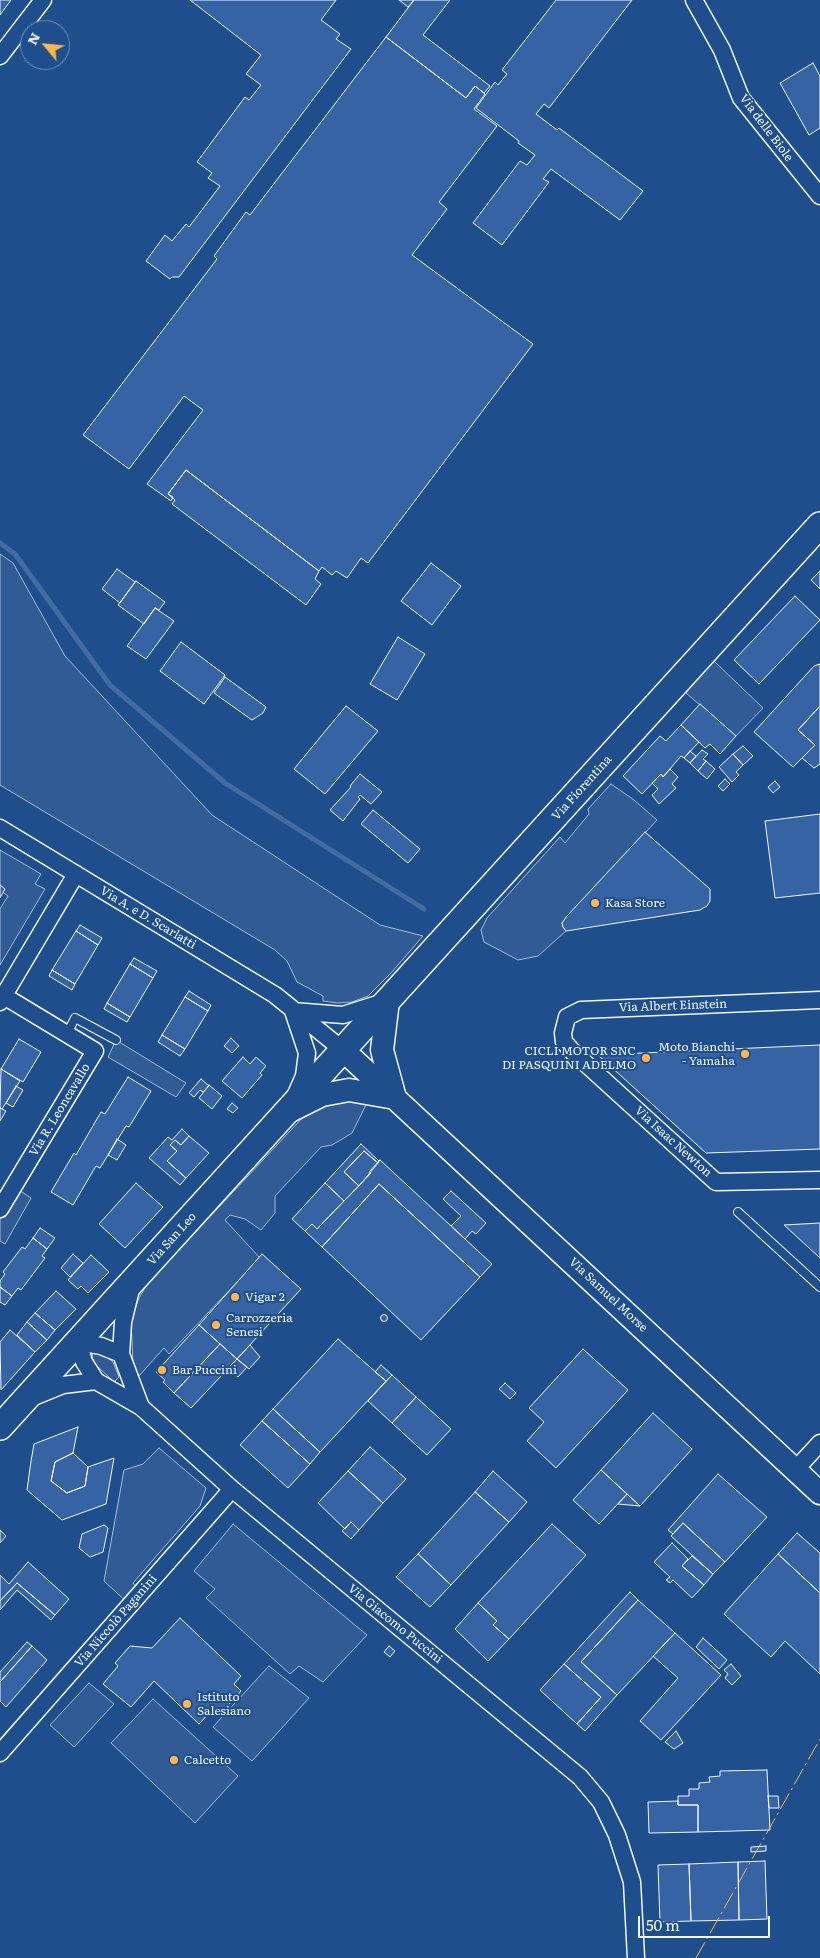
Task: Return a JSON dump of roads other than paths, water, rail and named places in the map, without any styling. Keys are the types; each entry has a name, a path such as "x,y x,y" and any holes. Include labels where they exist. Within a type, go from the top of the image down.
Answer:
{"main road":[{"name":"Via Fiorentina","path":"343,1050 820,525"},
{"name":"Via San Leo","path":"0,1427 343,1050"}],"street":[{"path":"0,56 43,0"},
{"name":"Via delle Biole","path":"694,0 722,50 742,98 820,196"},
{"name":"Via A. e D. Scarlatti","path":"0,828 275,995 343,1050"},
{"path":"1,997 76,874"},
{"name":"Via R. Leoncavallo","path":"0,1209 95,1051 1,997"},
{"name":"Via Albert Einstein","path":"574,1053 564,1042 563,1033 567,1017 581,1010 820,1000"},
{"path":"388,1001 382,1050 395,1098 348,1090 322,1094 287,1112 304,1076 307,1053 293,1011 343,1015 388,1001"},
{"name":"Via Samuel Morse","path":"343,1050 820,1493"},
{"name":"Via Isaac Newton","path":"574,1053 716,1182 820,1180"},
{"path":"132,1282 123,1322 121,1354 101,1346 78,1342 84,1362 96,1381 141,1407"},
{"name":"Via Giacomo Puccini","path":"121,1354 141,1407 232,1489 580,1777 601,1802 617,1835 632,1882 636,1958"},
{"path":"24,1401 63,1385 96,1381"},
{"path":"796,1469 820,1443"},
{"name":"Via Niccolò Paganini","path":"0,1753 232,1489"}],"lane":[{"path":"67,1034 76,1018 116,1040"},
{"path":"738,1212 820,1287"}],"waterway":[{"path":"0,543 15,554 110,685 225,783 424,909"}],"place":[{"name":"Kasa Store","path":"595,903"},
{"name":"Moto Bianchi - Yamaha","path":"745,1054"},
{"name":"CICLI MOTOR SNC DI PASQUINI ADELMO","path":"646,1058"},
{"name":"Vigar 2","path":"235,1297"},
{"name":"Carrozzeria Senesi","path":"216,1325"},
{"name":"Bar Puccini","path":"162,1370"},
{"name":"Istituto Salesiano","path":"187,1704"},
{"name":"Calcetto","path":"174,1760"}]}
